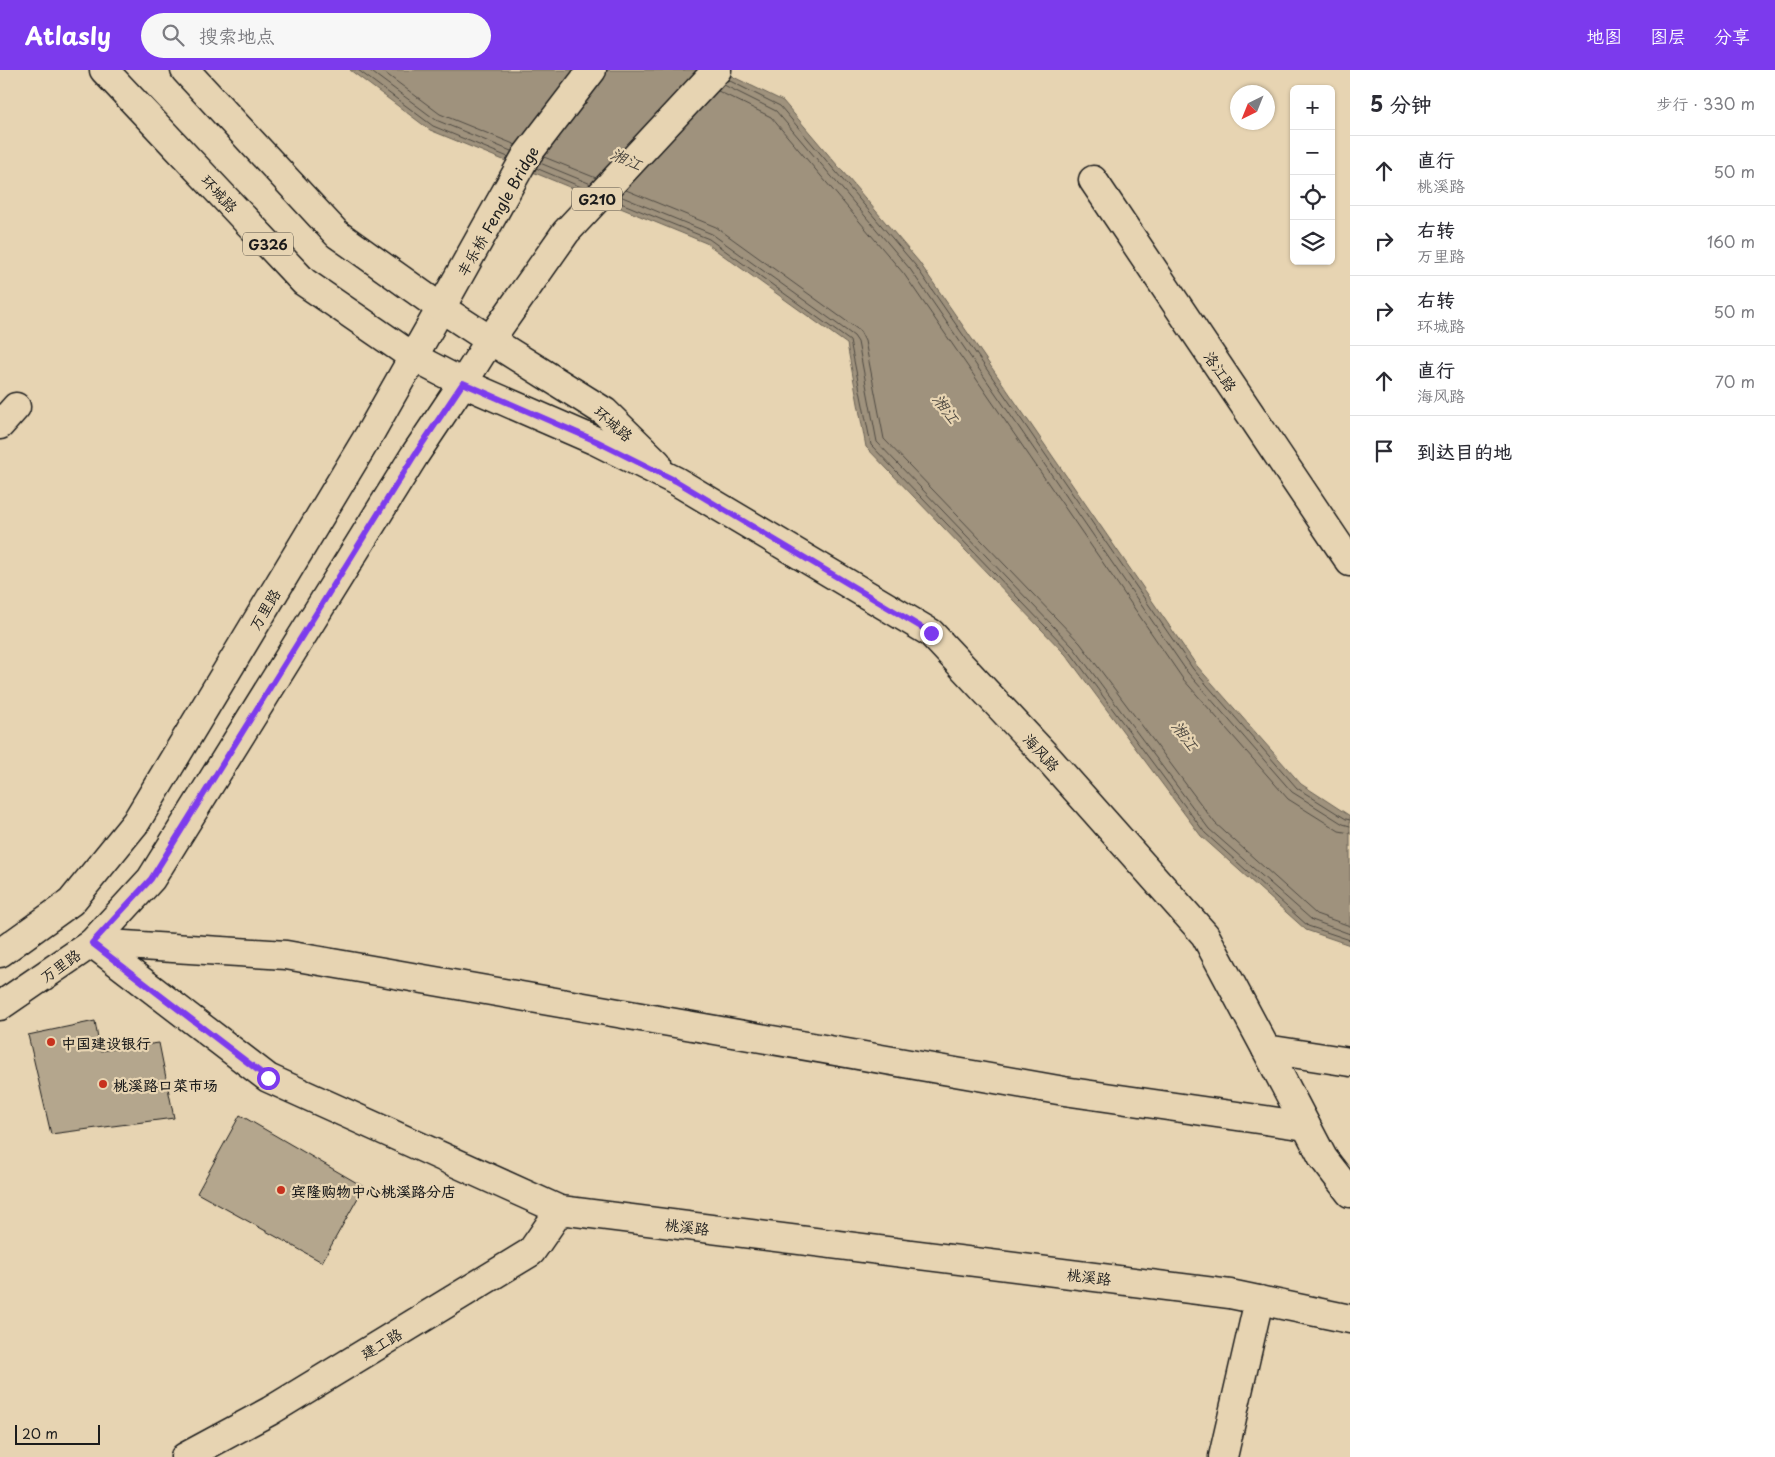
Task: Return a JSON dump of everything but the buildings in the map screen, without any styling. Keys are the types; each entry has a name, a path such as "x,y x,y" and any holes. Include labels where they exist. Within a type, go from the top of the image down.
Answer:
{"main road":[{"name":"环城路","path":"104,70 304,282 414,357 463,383 596,441 676,481"},
{"name":"环城路","path":"186,70 338,234 441,308 605,412 676,481"},
{"name":"丰乐桥 Fengle Bridge","path":"441,308 526,156 592,70"},
{"name":"G210","path":"490,340 566,232 718,70"},
{"name":"洛江路","path":"1093,180 1350,562"},
{"name":"万里路","path":"0,953 70,902 136,822 369,435 441,308"},
{"name":"万里路","path":"0,1006 92,943 151,879 414,456 490,340"},
{"name":"海风路","path":"676,481 931,633 1047,757 1205,935 1323,1158 1350,1193"},
{"path":"92,943 286,955 1064,1091 1306,1126"},
{"name":"桃溪路","path":"92,943 268,1078 560,1210 1230,1294 1350,1319"},
{"path":"1266,1049 1350,1062"},
{"name":"建工路","path":"185,1457 270,1411 531,1252 560,1210"},
{"path":"1223,1457 1259,1300"}],"water":[{"name":"湘江","path":"350,70 719,70 783,101 919,262 1197,666 1301,784 1350,816 1350,945 1306,930 1201,836 1066,655 866,447 847,344 706,243 430,130"}],"place":[{"name":"中国建设银行","path":"51,1042"},
{"name":"桃溪路口菜市场","path":"103,1084"},
{"name":"宾隆购物中心桃溪路分店","path":"281,1190"}],"route":[{"path":"268,1078 92,943 151,879 414,456 463,383 596,441 676,481 931,633"}]}
